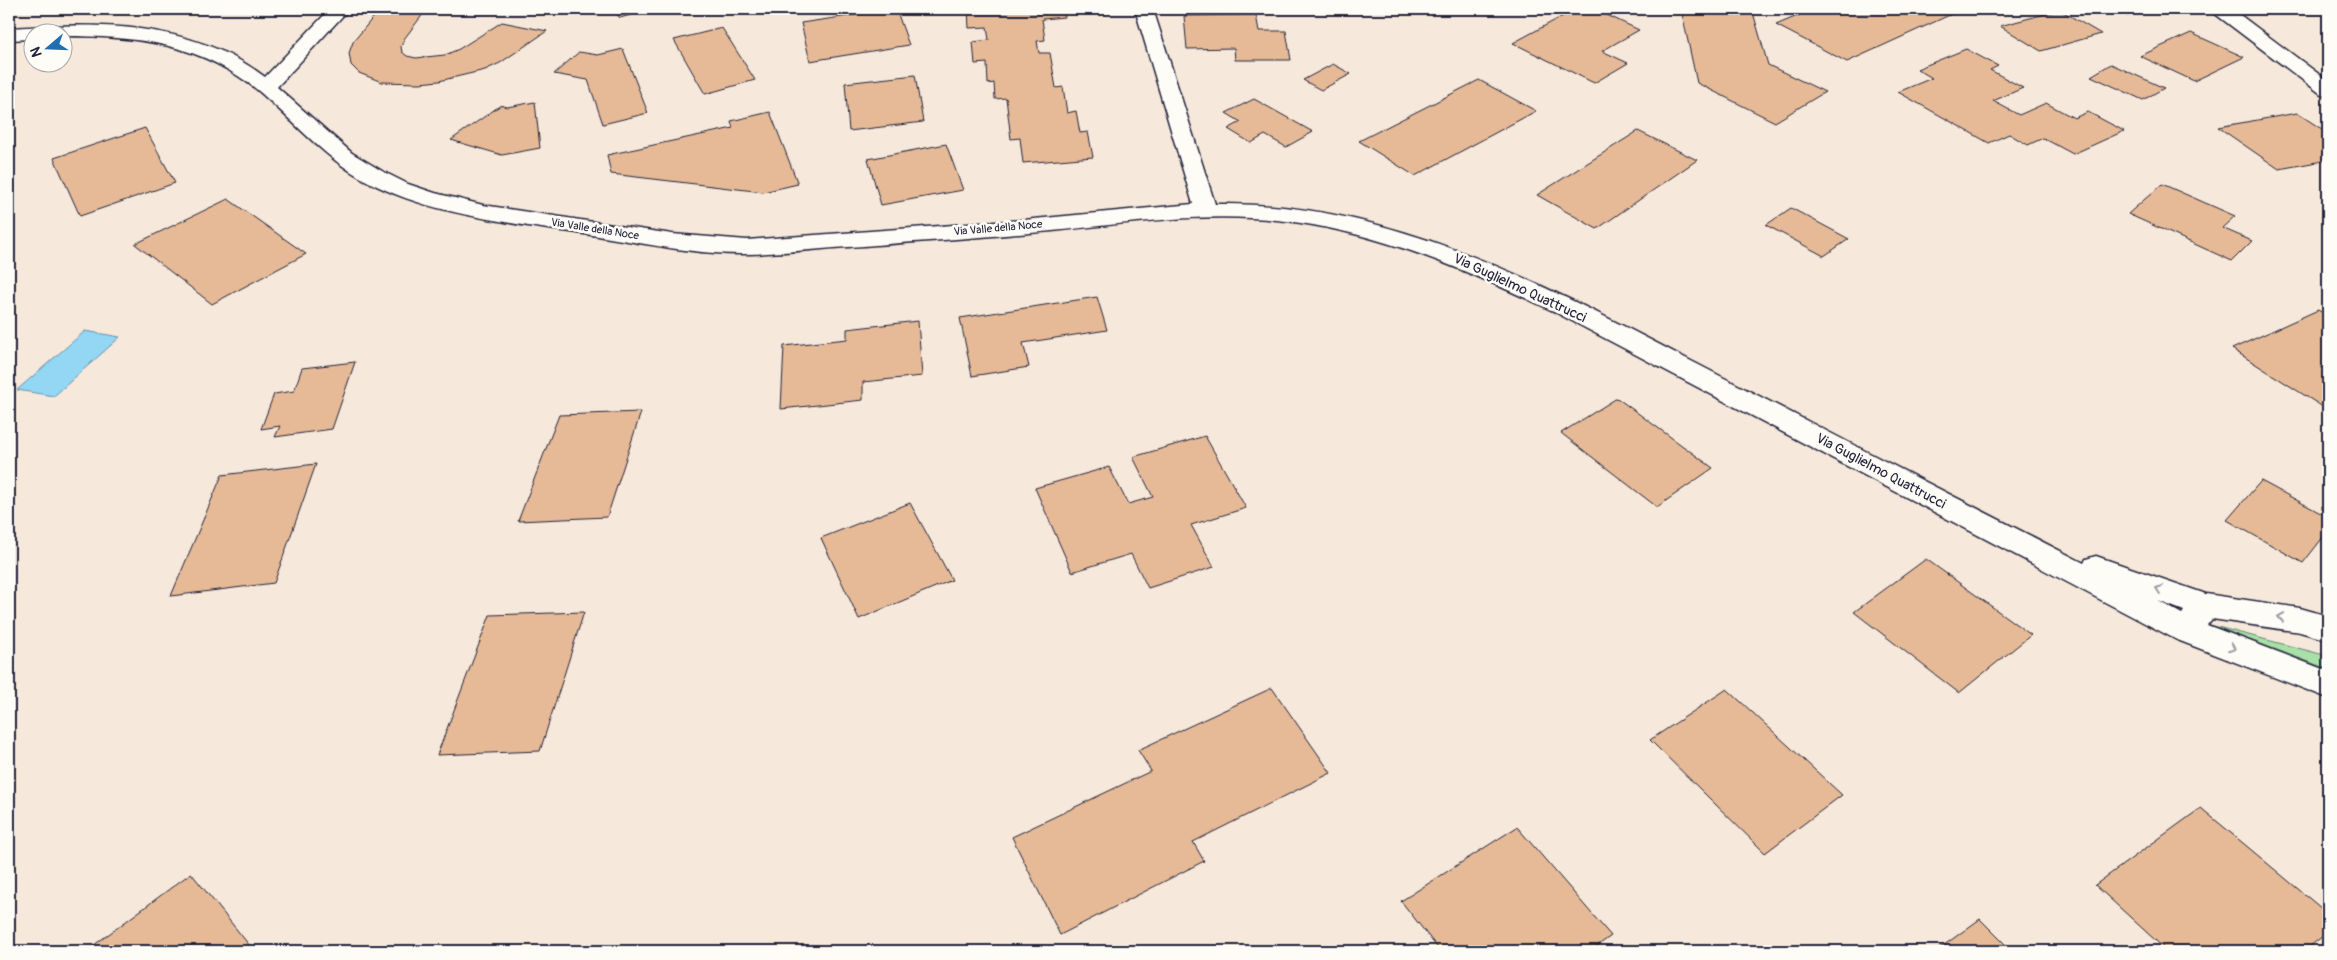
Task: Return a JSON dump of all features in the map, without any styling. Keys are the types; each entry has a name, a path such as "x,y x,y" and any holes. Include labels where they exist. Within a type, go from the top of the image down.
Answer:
{"street":[{"path":"266,87 340,9"},
{"path":"1144,9 1206,210"},
{"path":"2221,9 2328,90"},
{"name":"Via Valle della Noce","path":"72,31 97,30 155,36 191,46 222,59 245,71 266,87 341,156 374,176 404,190 449,203 502,214 715,247 747,247 1004,228 1206,210"},
{"name":"Via Valle della Noce","path":"9,34 22,33"},
{"name":"Via Guglielmo Quattrucci","path":"1206,210 1275,213 1344,224 1423,245 1491,272 1562,305 2186,630 2328,685"},
{"name":"Via Guglielmo Quattrucci","path":"1998,532 2204,606 2300,620 2328,628"},
{"path":"2186,630 2204,606"}],"green space":[{"path":"2210,625 2328,656 2328,670 2317,665"}],"water":[{"path":"85,331 120,337 54,396 17,390"}],"building":[{"path":"380,9 427,9 404,39 401,47 402,52 407,56 416,58 445,55 459,49 502,22 547,31 500,63 485,70 439,81 420,83 382,82 359,73 351,65 349,53 353,42"},
{"path":"612,9 652,9 620,18"},
{"path":"896,9 909,45 810,61 801,23"},
{"path":"968,9 1063,9 1065,17 1042,19 1045,40 1037,41 1039,53 1050,53 1056,88 1063,87 1067,113 1076,111 1080,133 1088,132 1093,157 1023,163 1020,138 1011,139 1006,98 995,99 994,83 988,84 987,63 975,64 973,42 989,40 987,27 969,28"},
{"path":"1576,9 1594,9 1639,30 1602,51 1628,63 1594,83 1513,43"},
{"path":"1681,9 1752,9 1768,65 1825,92 1775,122 1697,83"},
{"path":"1814,9 1950,9 1954,13 1847,62 1776,25"},
{"path":"2115,9 2156,9 2127,16"},
{"path":"2060,10 2101,34 2041,51 2000,26"},
{"path":"1256,15 1259,31 1286,31 1291,60 1235,60 1234,48 1187,49 1184,16"},
{"path":"722,28 755,80 705,94 674,40"},
{"path":"2191,33 2244,57 2194,81 2140,56"},
{"path":"623,49 648,113 603,124 588,80 554,74 579,52 598,55"},
{"path":"1966,49 1998,66 1990,70 2023,88 1993,101 2019,115 2046,103 2074,118 2088,112 2124,131 2073,154 2043,138 2028,145 2009,134 1989,143 1898,92 1932,78 1917,69"},
{"path":"1333,64 1351,74 1321,90 1303,80"},
{"path":"2111,64 2164,88 2143,100 2091,76"},
{"path":"915,75 923,122 849,131 845,83"},
{"path":"1479,80 1536,111 1415,176 1359,141"},
{"path":"1254,99 1313,132 1286,147 1265,135 1251,143 1228,129 1241,122 1226,113"},
{"path":"535,102 540,148 502,155 451,140 501,105 507,107"},
{"path":"770,112 798,184 763,192 611,174 607,155 733,128 731,121"},
{"path":"2297,113 2328,133 2328,160 2279,169 2218,127"},
{"path":"145,128 175,183 80,216 54,158"},
{"path":"1638,131 1697,160 1597,229 1537,195"},
{"path":"946,144 963,190 881,205 868,159"},
{"path":"2162,184 2235,216 2222,228 2252,241 2232,261 2128,214"},
{"path":"228,199 306,254 212,304 135,244"},
{"path":"1791,208 1849,239 1824,256 1766,225"},
{"path":"1097,297 1107,330 1023,343 1029,367 972,376 960,318"},
{"path":"2318,310 2328,316 2328,408 2326,409 2232,349"},
{"path":"918,321 922,376 863,382 863,400 781,409 784,346 847,339 847,329"},
{"path":"355,362 332,429 275,437 280,426 261,429 274,394 294,391 302,368"},
{"path":"1617,398 1713,468 1657,507 1561,433"},
{"path":"641,412 607,517 518,521 559,415"},
{"path":"1205,436 1246,508 1191,525 1214,567 1148,588 1131,554 1072,572 1035,488 1109,467 1128,504 1153,497 1133,457"},
{"path":"316,464 274,583 171,596 222,475"},
{"path":"2261,481 2328,517 2328,531 2303,563 2227,520"},
{"path":"910,503 952,580 859,619 821,538"},
{"path":"1926,559 2031,635 1959,693 1854,612"},
{"path":"584,612 540,751 437,755 490,615"},
{"path":"1272,688 1331,773 1193,842 1204,861 1060,935 1012,837 1151,771 1138,750"},
{"path":"1727,689 1842,795 1765,853 1650,740"},
{"path":"2201,808 2328,914 2328,932 2304,951 2167,951 2095,885"},
{"path":"1517,827 1611,936 1590,951 1440,951 1401,901"},
{"path":"191,873 254,951 86,951"},
{"path":"1980,919 2012,951 1936,951"}]}
